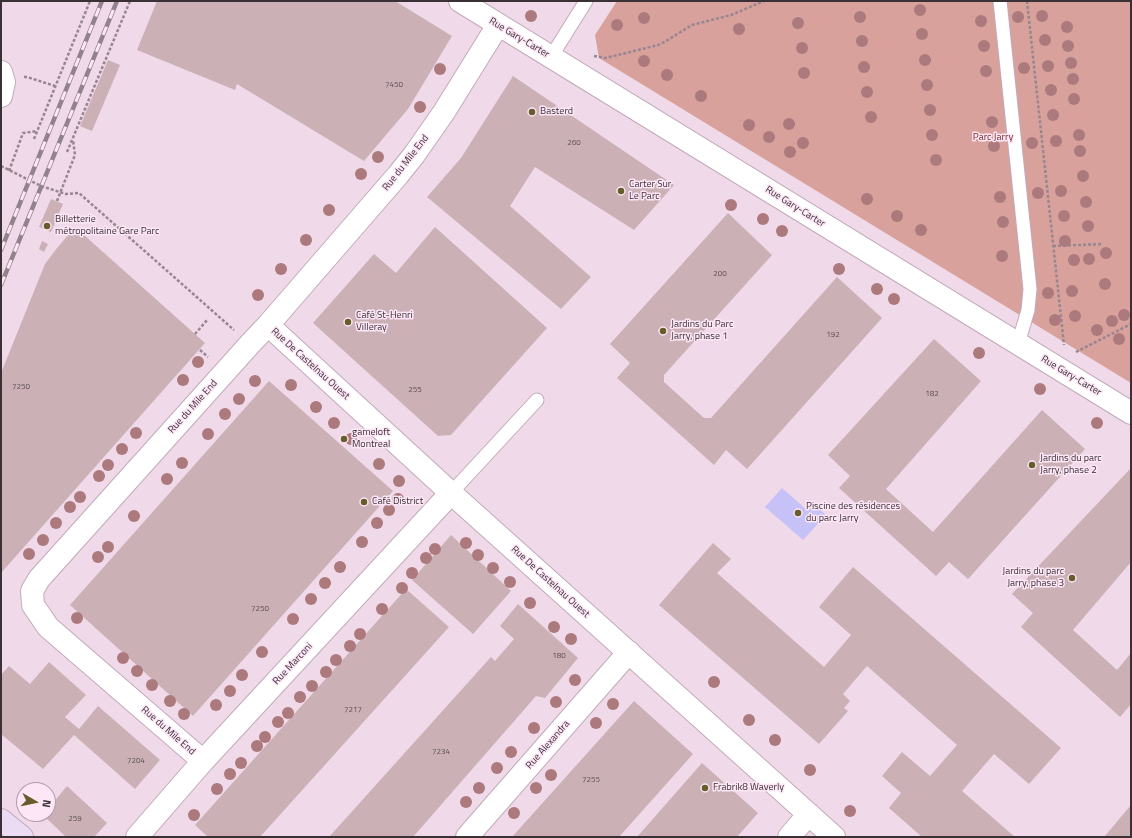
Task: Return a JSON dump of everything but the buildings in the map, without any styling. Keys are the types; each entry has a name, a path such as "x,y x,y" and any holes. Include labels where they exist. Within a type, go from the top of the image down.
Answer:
{"main road":[{"path":"1,820 22,837"}],"street":[{"name":"Rue Gary-Carter","path":"460,1 1131,412"},
{"name":"Rue du Mile End","path":"203,761 48,627 32,605 32,591 39,579 268,325 398,176 444,112 498,25"},
{"name":"Rue De Castelnau Ouest","path":"268,325 451,494 834,837"},
{"name":"Rue Marconi","path":"137,837 203,761 451,494"},
{"name":"Rue Alexandra","path":"467,837 629,652"},
{"path":"789,837 809,814"}],"lane":[{"path":"551,57 586,1"},
{"path":"1000,1 1030,289 1028,310 1018,344"},
{"path":"451,494 537,400"}],"path":[{"path":"34,139 90,1"},
{"path":"67,152 130,1"},
{"path":"593,56 606,58 658,45 692,24 731,15 764,1"},
{"path":"1027,1 1064,345"},
{"path":"2,83 27,77 55,86"},
{"path":"9,171 23,133 37,131"},
{"path":"57,202 75,155 72,140"},
{"path":"1,166 41,186 66,194 79,193 234,330"},
{"path":"1053,246 1103,244"},
{"path":"195,334 208,319"},
{"path":"1076,352 1131,324"},
{"path":"200,350 210,358"}],"green space":[{"name":"Parc Jarry","path":"617,1 1131,1 1131,383 599,58 595,35"}],"shaded area":[{"name":"Piscine des résidences du parc Jarry","path":"782,488 808,511 814,504 826,515 803,540 765,507"}],"railway":[{"path":"1,250 102,1"},
{"path":"1,285 117,1"}],"place":[{"name":"Basterd","path":"532,112"},
{"name":"Carter Sur Le Parc","path":"621,191"},
{"name":"Billetterie métropolitaine Gare Parc","path":"47,226"},
{"name":"Café St-Henri Villeray","path":"348,322"},
{"name":"Jardins du Parc Jarry, phase 1","path":"663,331"},
{"name":"gameloft Montreal","path":"344,439"},
{"name":"Jardins du parc Jarry, phase 2","path":"1032,465"},
{"name":"Café District","path":"364,502"},
{"name":"Piscine des résidences du parc Jarry","path":"798,513"},
{"name":"Jardins du parc Jarry, phase 3","path":"1072,578"},
{"name":"Frabrik8 Waverly","path":"705,788"}]}
